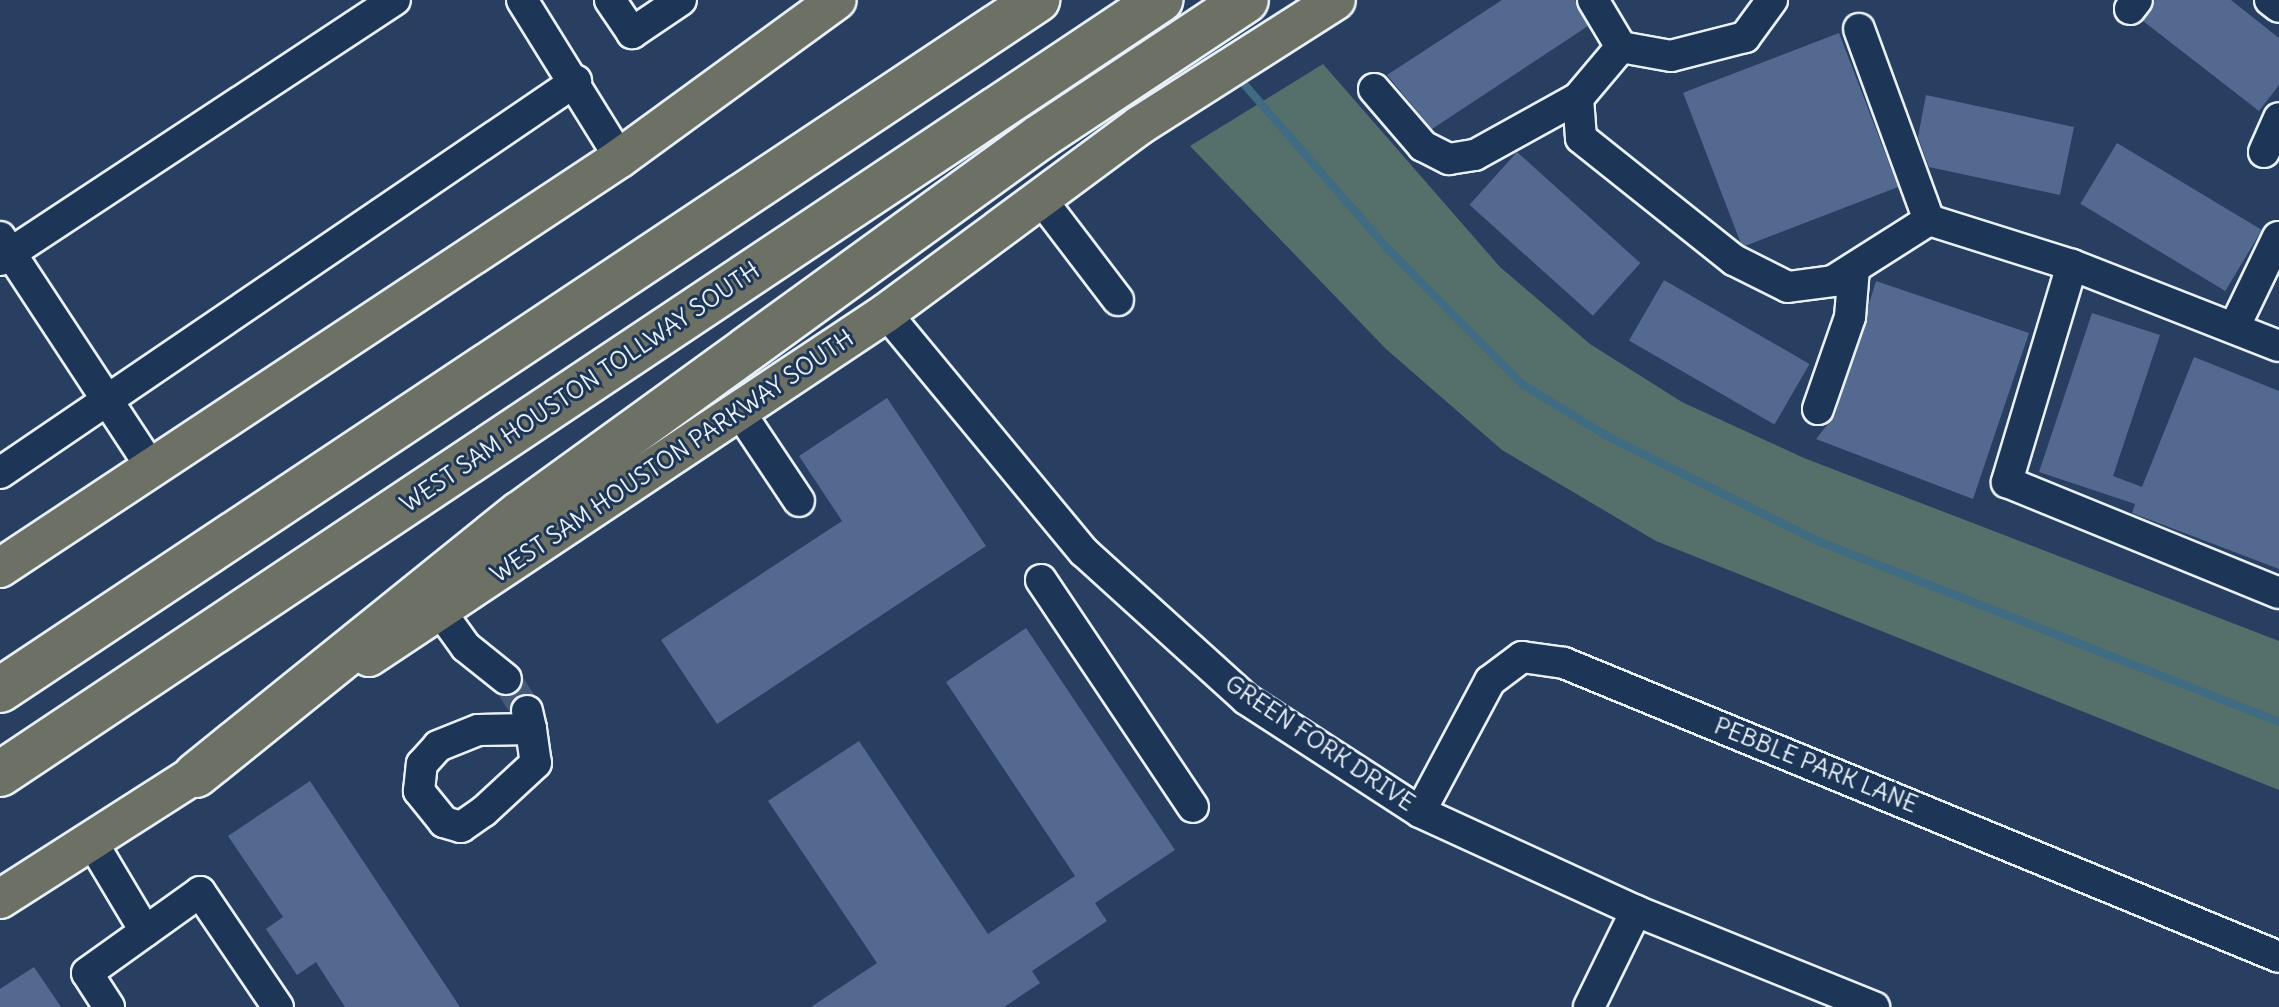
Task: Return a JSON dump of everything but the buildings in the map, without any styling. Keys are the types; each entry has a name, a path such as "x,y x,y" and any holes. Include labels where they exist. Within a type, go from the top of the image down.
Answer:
{"highway":[{"path":"0,690 1037,0"},
{"name":"WEST SAM HOUSTON TOLLWAY SOUTH","path":"0,774 1160,0"},
{"path":"196,775 520,514 1123,82 1246,0"}],"main road":[{"path":"0,568 620,158 837,0"},
{"name":"WEST SAM HOUSTON PARKWAY SOUTH","path":"0,899 196,775 886,313 1171,108 1326,6"}],"street":[{"path":"152,468 3,250 395,0"},
{"path":"522,0 576,81 620,158"},
{"path":"610,0 632,33 681,0"},
{"path":"1593,0 1621,47 1671,56 1745,37 1772,0"},
{"path":"2270,0 2279,7"},
{"path":"1859,29 1929,220"},
{"path":"1374,89 1423,146 1449,159 1475,155 1578,98 1621,47"},
{"path":"0,473 104,396 576,81"},
{"path":"1578,98 1581,138 1734,260 1788,287 1833,281 1929,220"},
{"path":"2264,152 2279,118"},
{"path":"1041,199 1118,300"},
{"path":"1929,220 2072,265 2279,346"},
{"path":"2234,328 2278,237"},
{"path":"2072,265 2007,482 2279,593"},
{"path":"1818,409 1850,317 1854,268"},
{"name":"GREEN FORK DRIVE","path":"886,313 1084,552 1246,699 1420,812 1636,911 1874,1007"},
{"path":"739,411 799,501"},
{"path":"1041,580 1193,807"},
{"path":"440,611 466,647 506,679"},
{"name":"PEBBLE PARK LANE","path":"1420,812 1490,681 1522,657 1564,663 2279,957"},
{"path":"92,842 145,931"},
{"path":"109,1007 87,973 200,892 278,1007"},
{"path":"1589,1007 1636,911"}],"green space":[{"path":"1323,64 1500,267 1590,344 1682,402 1804,458 2279,641 2279,790 1656,541 1502,450 1386,349 1190,146"}],"waterway":[{"path":"1237,76 1389,250 1522,384 1607,436 1820,542 2279,722"}],"tunnel":[{"path":"506,679 527,711"}]}
